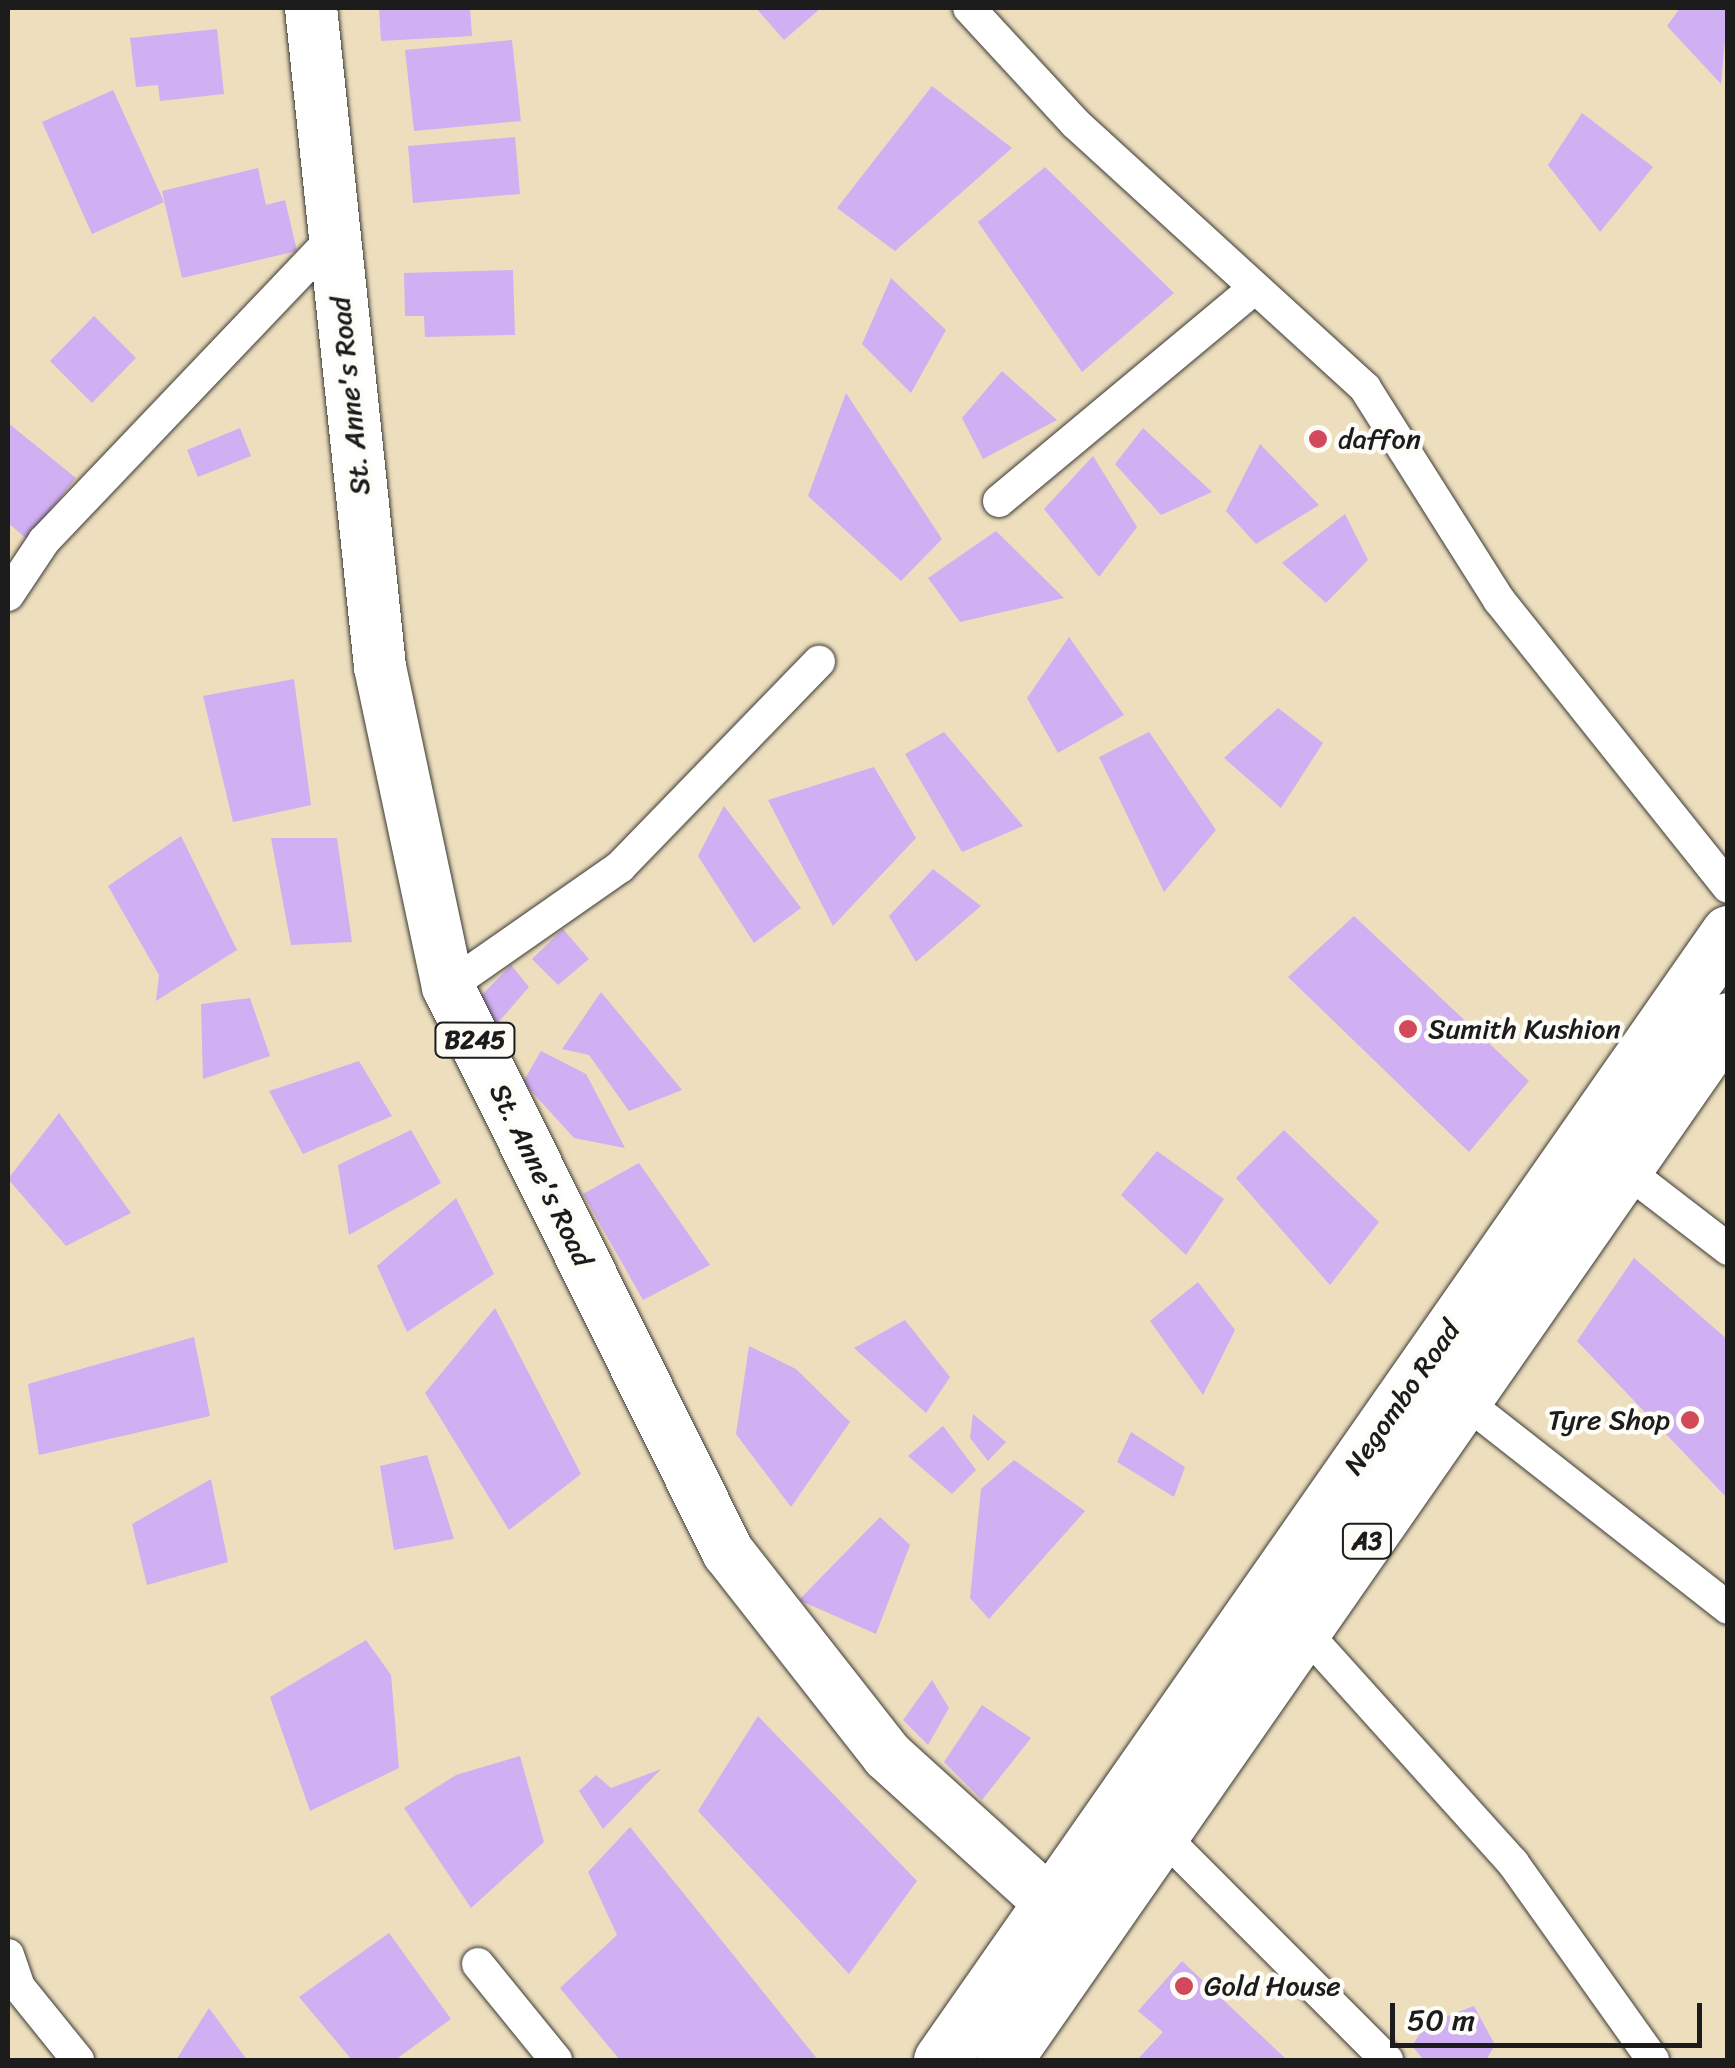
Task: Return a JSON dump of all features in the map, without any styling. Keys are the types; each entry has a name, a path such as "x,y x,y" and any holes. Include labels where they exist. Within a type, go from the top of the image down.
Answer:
{"highway":[{"name":"Negombo Road","path":"1004,2060 1069,1920 1728,933"},
{"name":"Negombo Road","path":"941,2060 1069,1920 1161,1834 1306,1632 1728,1020"}],"main road":[{"name":"St. Anne's Road","path":"311,8 332,239 380,666 448,986 728,1552 886,1755 1069,1920"}],"street":[{"path":"969,8 1075,124 1365,388 1499,600 1728,887"},
{"path":"8,594 44,541 332,239"},
{"path":"999,501 1255,288"},
{"path":"448,986 620,867 819,662"},
{"path":"1623,1168 1728,1249"},
{"path":"1463,1400 1728,1608"},
{"path":"1306,1632 1513,1863 1654,2060"},
{"path":"1161,1834 1387,2060"},
{"path":"8,1955 19,1986 78,2060"},
{"path":"478,1964 556,2060"}],"building":[{"path":"379,8 470,8 472,36 381,41"},
{"path":"756,8 821,8 784,40"},
{"path":"1680,8 1728,8 1721,84 1667,26"},
{"path":"217,29 224,94 160,101 158,85 136,87 130,38"},
{"path":"512,40 521,121 414,131 405,50"},
{"path":"932,86 1012,148 895,251 837,208"},
{"path":"113,90 164,202 92,234 42,122"},
{"path":"1582,113 1653,167 1600,232 1548,165"},
{"path":"515,137 520,194 413,203 408,146"},
{"path":"1045,167 1174,293 1082,372 978,222"},
{"path":"258,168 266,205 285,200 297,251 182,278 162,191"},
{"path":"513,270 515,335 425,337 424,316 405,316 404,273"},
{"path":"891,278 946,330 911,393 862,344"},
{"path":"94,316 136,358 92,403 50,361"},
{"path":"1002,371 1057,420 983,459 962,418"},
{"path":"846,393 942,539 901,581 808,496"},
{"path":"8,423 76,478 27,539 8,523"},
{"path":"240,428 251,456 198,477 187,450"},
{"path":"1143,428 1212,492 1161,515 1115,464"},
{"path":"1260,444 1319,505 1256,544 1226,511"},
{"path":"1093,456 1137,527 1099,577 1044,509"},
{"path":"1345,514 1368,560 1326,603 1282,563"},
{"path":"996,531 1064,598 960,622 928,578"},
{"path":"1069,637 1124,715 1058,753 1027,698"},
{"path":"294,679 311,805 233,822 203,696"},
{"path":"1278,708 1323,743 1281,808 1224,758"},
{"path":"944,732 1023,826 962,852 905,754"},
{"path":"1149,732 1216,830 1164,892 1099,757"},
{"path":"874,767 916,838 833,926 768,800"},
{"path":"724,806 801,908 754,943 698,856"},
{"path":"181,836 237,950 156,1001 159,975 108,886"},
{"path":"271,838 337,838 352,942 291,945"},
{"path":"933,869 981,906 916,962 889,916"},
{"name":"Sumith Kushion","path":"1354,916 1529,1081 1469,1152 1288,977"},
{"path":"563,929 589,959 558,985 532,959"},
{"path":"511,965 529,987 496,1025 477,1000"},
{"path":"601,992 682,1090 629,1111 589,1055 562,1049"},
{"path":"250,998 270,1056 203,1079 201,1004"},
{"path":"541,1051 586,1074 625,1148 574,1138 523,1082"},
{"path":"359,1061 392,1116 303,1154 269,1091"},
{"path":"59,1113 131,1213 66,1246 8,1179"},
{"path":"411,1130 441,1183 349,1235 338,1165"},
{"path":"1284,1130 1379,1222 1330,1285 1236,1178"},
{"path":"1157,1151 1224,1199 1186,1255 1121,1195"},
{"path":"639,1163 710,1265 643,1300 583,1194"},
{"path":"456,1198 494,1274 407,1332 377,1266"},
{"name":"Tyre Shop","path":"1634,1258 1728,1340 1728,1499 1577,1341"},
{"path":"1198,1282 1235,1330 1203,1395 1150,1321"},
{"path":"495,1308 581,1474 509,1530 425,1393"},
{"path":"905,1320 950,1377 926,1413 854,1348"},
{"path":"194,1337 210,1416 39,1455 28,1384"},
{"path":"749,1346 796,1369 850,1422 791,1507 736,1434"},
{"path":"973,1414 1006,1442 988,1461 970,1438"},
{"path":"943,1426 976,1470 952,1494 908,1456"},
{"path":"1131,1432 1185,1467 1174,1497 1117,1462"},
{"path":"427,1455 454,1539 394,1550 380,1466"},
{"path":"1014,1460 1085,1511 989,1619 970,1598 981,1489"},
{"path":"211,1479 228,1562 147,1585 132,1524"},
{"path":"880,1517 910,1545 876,1634 799,1600"},
{"path":"366,1640 391,1675 399,1768 310,1811 270,1697"},
{"path":"932,1680 949,1708 928,1745 903,1720"},
{"path":"982,1705 1031,1738 982,1800 944,1762"},
{"path":"758,1716 917,1881 849,1974 698,1811"},
{"path":"520,1756 544,1842 471,1908 404,1808 456,1775"},
{"path":"661,1769 603,1829 579,1791 596,1775 611,1788"},
{"path":"630,1827 818,2060 620,2060 560,1988 617,1935 588,1872"},
{"path":"389,1933 451,2019 395,2060 352,2060 299,1997"},
{"name":"Gold House","path":"1182,1961 1287,2060 1137,2060 1163,2032 1138,2011"},
{"path":"1474,2006 1495,2045 1486,2060 1424,2060 1412,2046 1426,2024"},
{"path":"209,2008 247,2060 176,2060"}],"place":[{"name":"daffon","path":"1318,439"},
{"name":"Sumith Kushion","path":"1408,1029"},
{"name":"Tyre Shop","path":"1690,1420"},
{"name":"Gold House","path":"1184,1986"}]}
